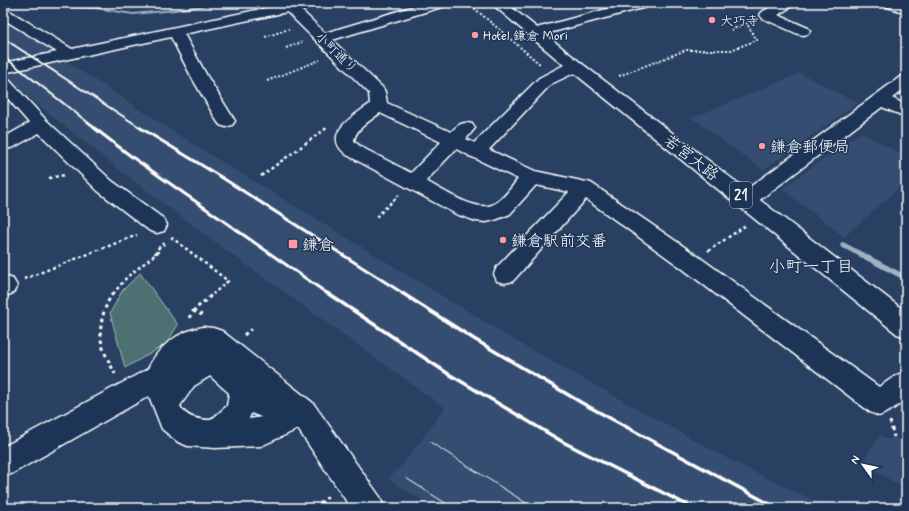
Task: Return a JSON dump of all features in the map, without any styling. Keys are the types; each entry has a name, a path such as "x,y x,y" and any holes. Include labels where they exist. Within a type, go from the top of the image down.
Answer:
{"street":[{"path":"3,68 69,53 176,32 288,5 308,3"},
{"path":"322,38 440,3"},
{"name":"若宮大路","path":"498,3 575,66 906,326"},
{"path":"534,33 645,3"},
{"path":"767,15 787,3"},
{"path":"890,3 906,9"},
{"name":"小町通り","path":"288,5 377,92 379,106"},
{"path":"3,13 69,53"},
{"path":"767,15 803,31"},
{"path":"176,32 199,76 226,121"},
{"path":"476,152 545,81 575,66"},
{"path":"746,200 906,80"},
{"path":"3,83 40,124 105,186 156,225"},
{"path":"880,99 906,112"},
{"path":"531,177 505,208 495,213 476,215 412,183 354,151 345,142 346,135 349,129 379,106 531,177 584,188 691,263 879,403 906,384"},
{"path":"3,144 8,143 40,124"},
{"path":"412,183 454,142 466,128"},
{"path":"505,274 584,188"},
{"path":"154,380 176,349 204,337 213,339 303,412 368,506"},
{"path":"3,463 180,365 192,361 204,361 214,364 261,404 303,412"},
{"path":"166,407 170,396 180,382 191,373 202,367 214,364"},
{"path":"154,380 172,419 188,432 214,434 261,432 303,412"},
{"path":"214,434 227,426 238,414 242,400 242,388"}],"path":[{"path":"468,3 543,67"},
{"path":"731,30 767,15"},
{"path":"265,37 307,24"},
{"path":"619,76 686,50 731,50 757,40 747,24"},
{"path":"267,81 338,53"},
{"path":"261,176 324,131"},
{"path":"376,217 412,183"},
{"path":"691,263 748,224"},
{"path":"4,287 62,263 111,247 156,225 228,281 193,311 176,349"},
{"path":"153,256 157,250 172,237"},
{"path":"124,397 101,341 102,315 112,292 134,270 161,250"},
{"path":"244,336 251,329"},
{"path":"889,413 894,437"}],"shaded area":[{"path":"3,19 55,52 3,63"},
{"path":"63,59 188,141 526,347 736,463 829,508 435,508 388,479 404,463 445,408 223,248 113,165 3,76 3,73"},
{"name":"鎌倉郵便局","path":"800,73 858,103 763,170 692,118"},
{"path":"861,132 906,157 906,182 844,237 782,189"},
{"path":"880,435 889,440 894,437 906,444 906,505 899,500 903,488 862,462"}],"green space":[{"path":"140,273 178,325 166,344 125,368 110,313 122,291"}],"waterway":[{"path":"57,3 67,7 95,8 133,14 215,4 279,4"},
{"path":"843,245 906,278"}],"tram line":[{"path":"430,442 534,508"},
{"path":"406,478 453,508"}],"railway":[{"path":"3,38 141,128"},
{"path":"3,56 95,128"},
{"path":"93,127 132,157 328,294"},
{"path":"139,127 221,177 404,294"},
{"path":"327,293 447,373 563,442 693,508"},
{"path":"402,293 474,339 582,403 777,508"}],"place":[{"name":"大巧寺","path":"712,20"},
{"name":"Hotel 鎌倉 Mori","path":"475,35"},
{"name":"鎌倉郵便局","path":"762,146"},
{"name":"鎌倉駅前交番","path":"503,240"},
{"name":"鎌倉","path":"293,244"}],"district":[{"name":"小町一丁目","path":"811,266"}]}
